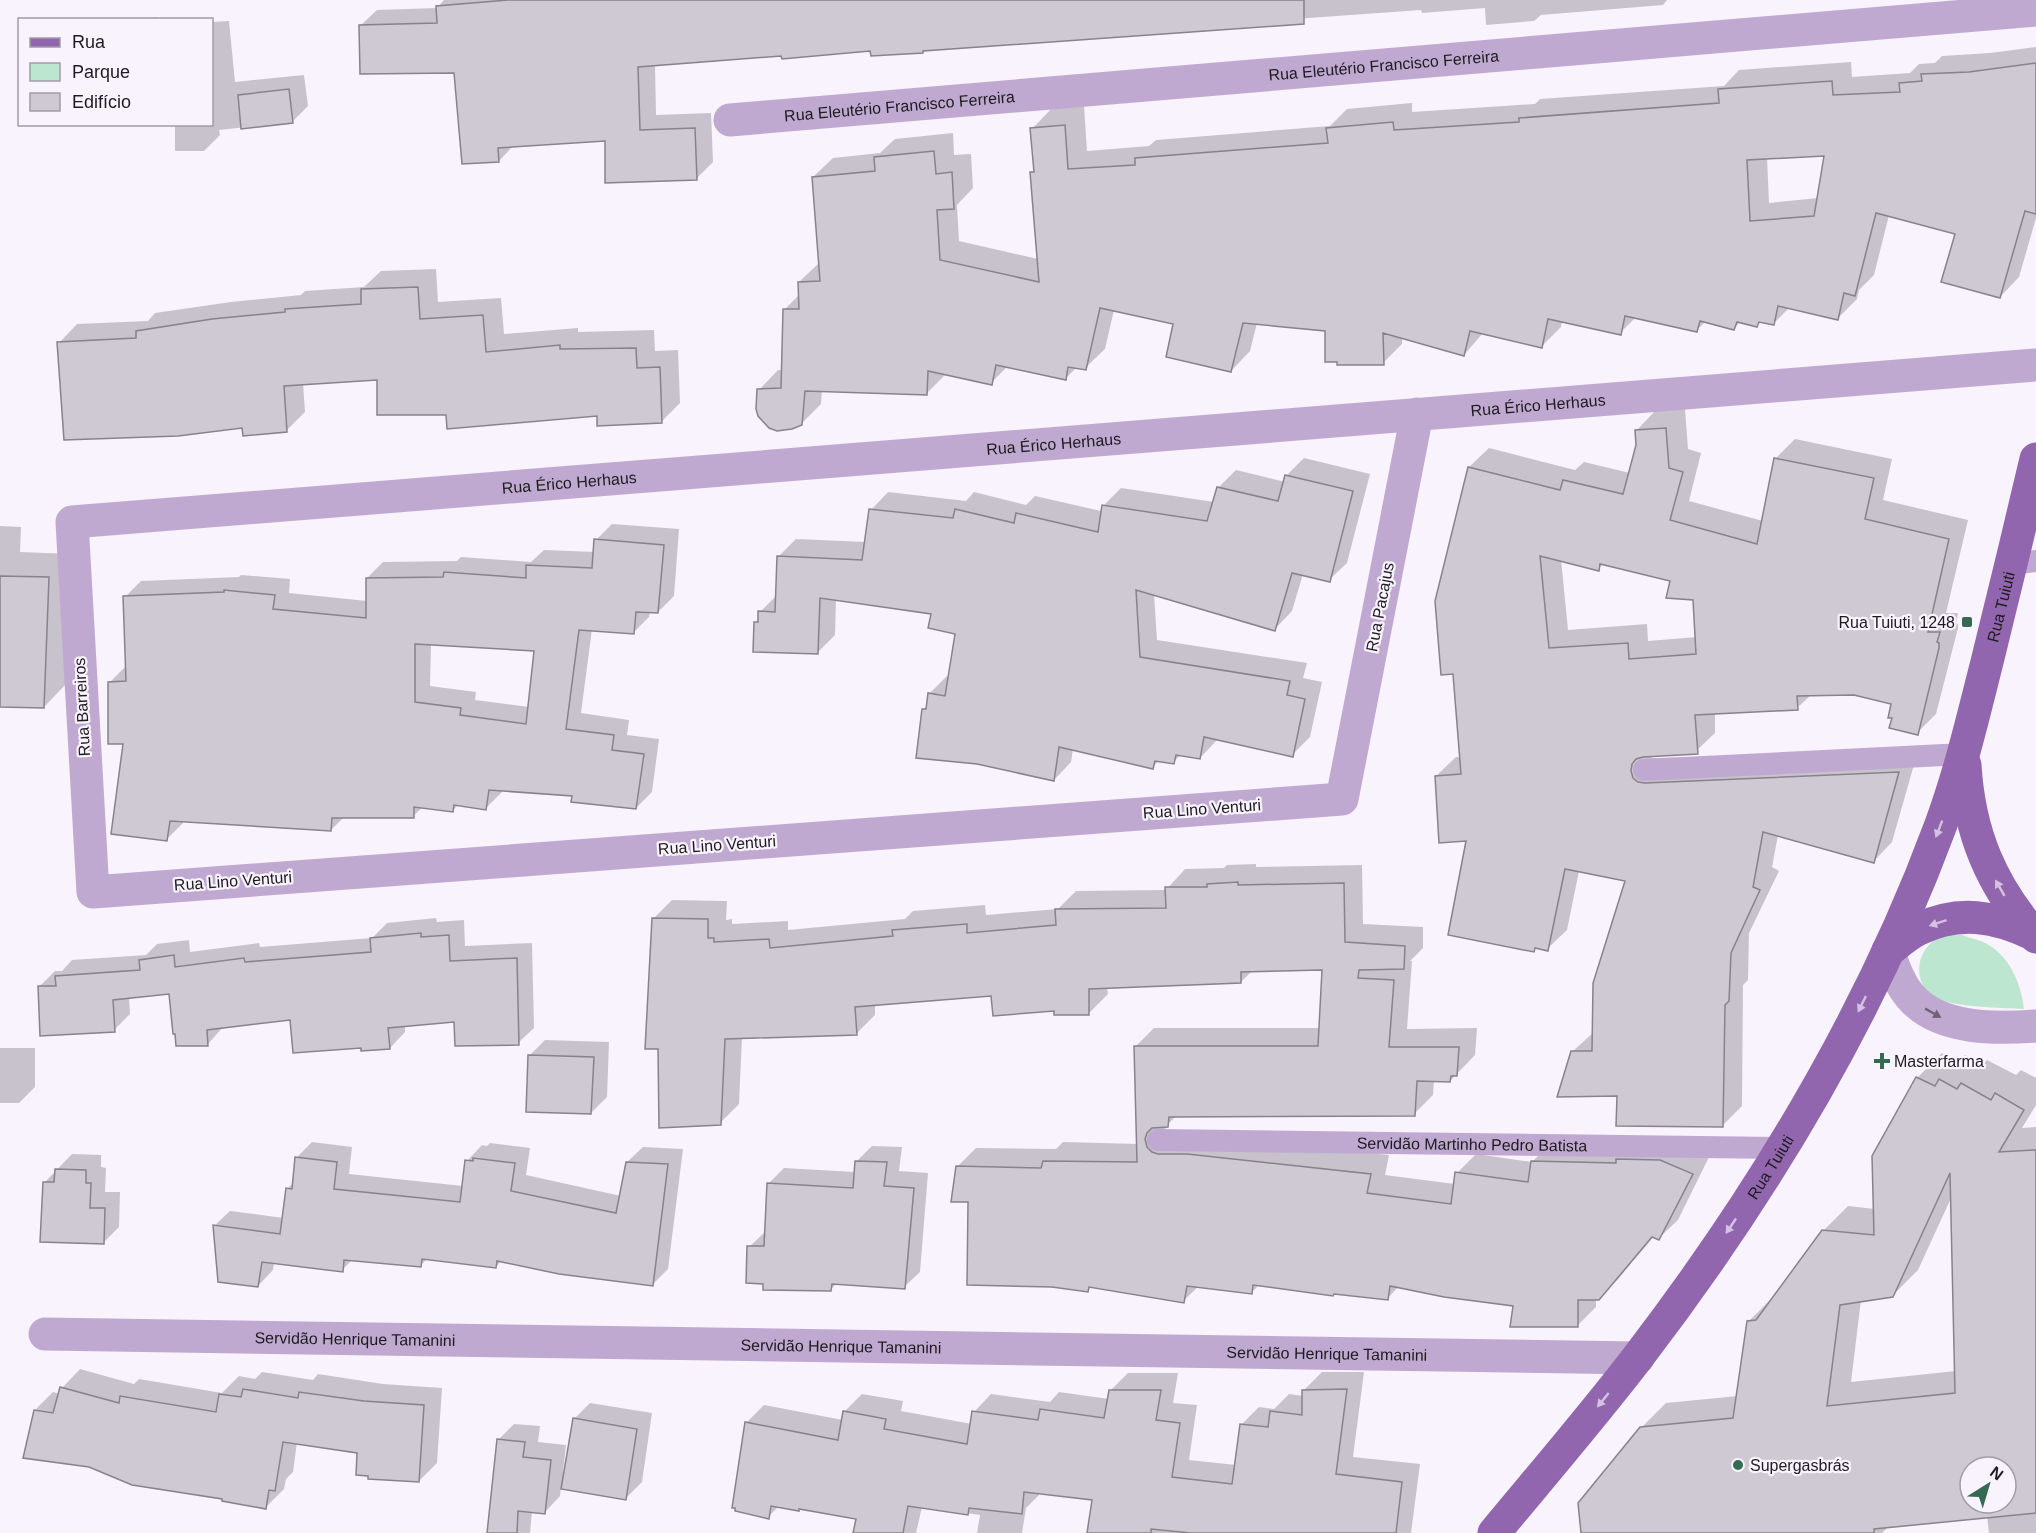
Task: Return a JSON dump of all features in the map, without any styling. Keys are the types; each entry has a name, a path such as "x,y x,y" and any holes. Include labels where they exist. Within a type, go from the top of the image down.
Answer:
{"main road":[{"name":"Rua Tuiuti","path":"1494,1533 1638,1358 1718,1246 1784,1148 1842,1045 1888,951 1941,825 2024,563 2036,459"},
{"name":"Rua Tuiuti","path":"1964,754 1967,795 1976,835 1990,871 2009,905 2035,936"},
{"path":"1888,951 1918,929 1953,918 1981,917 2008,923 2035,936"}],"street":[{"name":"Rua Eleutério Francisco Ferreira","path":"730,120 2036,10"},
{"name":"Rua Érico Herhaus","path":"72,522 2036,365"},
{"name":"Rua Pacajus","path":"1342,799 1418,414"},
{"name":"Rua Barreiros","path":"72,522 93,892"},
{"name":"Rua Lino Venturi","path":"93,892 1342,799"},
{"path":"1888,951 1899,980 1911,998 1930,1013 1956,1024 2018,1028 2036,1026"},
{"name":"Servidão Henrique Tamanini","path":"45,1334 1638,1358"}],"lane":[{"path":"1644,770 1964,754"},
{"name":"Servidão Martinho Pedro Batista","path":"1158,1140 1784,1148"}],"green space":[{"path":"1962,935 1986,943 2003,957 2014,973 2024,1009 1954,1003 1936,998 1929,993 1924,987 1919,972 1925,949 1938,938"}],"building":[{"path":"508,0 1304,0 1304,24 923,51 923,53 871,56 870,51 782,59 781,56 638,67 640,130 695,128 697,180 605,183 605,141 498,148 499,162 462,164 454,73 360,74 359,25 437,23 436,6"},
{"path":"2036,63 2036,214 2025,211 2000,298 1941,282 1955,234 1876,213 1855,296 1844,293 1838,320 1778,306 1774,325 1759,322 1757,327 1737,322 1734,330 1700,321 1697,332 1625,316 1621,335 1548,319 1542,348 1470,331 1464,356 1383,333 1384,365 1337,365 1337,362 1325,362 1325,331 1243,323 1231,372 1166,357 1173,324 1100,308 1086,370 1068,367 1066,380 996,365 992,385 928,371 927,395 805,391 802,425 777,431 769,428 758,416 756,409 757,389 781,388 783,309 799,309 798,282 820,281 812,177 875,171 874,157 934,151 936,174 952,172 954,209 937,210 940,260 1039,282 1030,172 1034,172 1030,128 1065,125 1068,169 1135,165 1135,158 1328,143 1326,128 1393,122 1394,130 1519,122 1519,118 1719,103 1718,89 1832,81 1833,95 1900,92 1899,83 1922,81 1921,74 1969,72","holes":["1824,156 1814,216 1750,221 1747,160"]},
{"path":"289,89 293,123 241,129 238,95"},
{"path":"418,287 420,319 483,315 486,352 560,345 560,349 636,348 637,368 660,367 662,423 597,426 597,416 447,429 446,415 377,415 377,380 284,386 287,432 243,436 242,428 178,436 64,440 57,342 136,338 136,331 212,319 285,312 285,309 361,304 361,289"},
{"path":"1666,428 1669,468 1683,472 1670,520 1757,544 1774,458 1874,478 1865,519 1949,539 1928,632 1940,632 1937,642 1939,648 1918,735 1889,728 1892,718 1888,718 1891,704 1854,695 1797,696 1798,710 1695,715 1698,754 1643,757 1636,759 1632,764 1633,778 1645,783 1899,772 1874,863 1763,832 1753,887 1760,890 1731,953 1729,1001 1725,1005 1723,1127 1616,1126 1617,1096 1557,1097 1571,1051 1592,1051 1593,983 1625,881 1565,869 1548,951 1535,948 1534,952 1448,935 1466,841 1439,843 1435,776 1461,774 1453,674 1441,675 1435,601 1468,467 1560,490 1563,480 1623,494 1636,445 1635,430","holes":["1540,556 1599,571 1600,564 1670,581 1666,598 1693,600 1696,654 1629,659 1628,643 1549,648"]},
{"path":"1285,475 1353,491 1330,582 1292,573 1275,631 1136,590 1140,657 1290,681 1287,695 1305,699 1293,757 1204,737 1200,759 1176,755 1174,764 1155,761 1153,769 1059,747 1054,781 977,764 916,758 922,709 926,709 928,693 945,696 955,634 928,628 931,614 820,598 818,654 753,652 754,622 758,622 758,611 775,612 777,556 862,560 869,509 953,518 955,509 1014,523 1016,513 1098,532 1102,505 1207,521 1217,487 1278,501"},
{"path":"594,539 664,545 658,613 636,612 634,634 579,630 566,729 614,735 612,750 644,754 636,809 571,802 572,796 489,790 486,810 454,805 453,812 414,807 414,818 332,818 331,831 170,821 167,841 111,834 123,744 108,744 108,682 126,681 123,596 224,592 224,590 275,595 273,609 366,618 366,578 443,577 444,572 526,578 526,565 592,568","holes":["415,644 534,651 526,724 460,715 461,708 415,702"]},
{"path":"0,576 49,577 44,708 0,707"},
{"path":"1238,882 1238,885 1344,883 1345,942 1405,946 1404,969 1359,970 1358,978 1394,980 1389,1047 1459,1047 1457,1076 1451,1076 1450,1082 1417,1081 1415,1116 1169,1117 1168,1127 1152,1128 1147,1133 1145,1139 1147,1147 1158,1154 1187,1154 1371,1174 1367,1193 1451,1204 1455,1172 1528,1182 1531,1161 1616,1163 1616,1159 1660,1160 1693,1174 1659,1240 1652,1237 1599,1300 1578,1300 1578,1327 1510,1327 1513,1306 1444,1297 1390,1286 1388,1300 1334,1294 1333,1296 1253,1285 1252,1294 1187,1286 1184,1303 1089,1287 1088,1292 1052,1287 967,1285 968,1202 951,1202 956,1166 1041,1168 1043,1161 1137,1162 1134,1046 1318,1046 1322,970 1241,972 1241,983 1089,989 1089,1015 1054,1015 1054,1011 993,1016 991,996 855,1007 857,1035 725,1039 721,1125 659,1128 658,1049 645,1049 652,918 708,919 708,938 714,938 714,942 769,939 770,948 893,936 892,930 967,924 967,933 1056,925 1055,909 1166,908 1165,887 1207,887 1207,884"},
{"path":"421,933 421,937 449,935 450,961 517,958 519,1045 455,1046 454,1022 388,1028 390,1049 361,1051 361,1048 293,1053 290,1020 207,1030 208,1046 176,1046 169,994 113,1000 115,1032 40,1036 38,986 56,986 55,976 140,970 139,960 174,955 175,967 244,958 245,962 371,952 370,938"},
{"path":"528,1055 594,1057 591,1114 526,1112"},
{"path":"1916,1077 1935,1086 1939,1079 1957,1089 1961,1083 1991,1100 1995,1093 2024,1110 1999,1152 2036,1150 2036,1513 2018,1515 2018,1455 1958,1455 1958,1515 2016,1515 1874,1529 1874,1533 1581,1533 1578,1503 1640,1427 1733,1418 1747,1321 1756,1320 1822,1230 1874,1235 1872,1156","holes":["1950,1173 1955,1393 1827,1406 1840,1305 1893,1297"]},
{"path":"295,1157 337,1162 334,1189 460,1202 465,1160 473,1161 473,1158 515,1163 511,1191 616,1213 626,1162 668,1164 653,1286 559,1274 497,1261 496,1268 422,1259 421,1267 344,1260 343,1272 262,1262 258,1287 218,1282 213,1225 280,1234 286,1188 292,1189"},
{"path":"855,1161 887,1162 884,1186 914,1188 905,1289 832,1284 831,1291 763,1290 763,1284 746,1283 747,1246 764,1246 767,1183 853,1188"},
{"path":"55,1169 86,1170 86,1183 91,1183 90,1208 105,1208 104,1244 40,1242 43,1182 54,1182"},
{"path":"60,1387 119,1403 120,1396 216,1412 219,1394 241,1397 243,1389 298,1398 299,1392 364,1401 424,1405 419,1482 368,1479 368,1476 356,1475 357,1453 283,1442 275,1491 269,1490 266,1509 222,1501 222,1499 132,1485 89,1467 23,1458 34,1410 53,1413"},
{"path":"1347,1389 1336,1474 1402,1482 1396,1533 1191,1533 1151,1529 1151,1533 1087,1533 1092,1500 1024,1492 1022,1514 969,1508 968,1515 908,1506 903,1533 853,1533 856,1519 799,1509 799,1511 771,1506 769,1519 735,1511 735,1508 732,1508 745,1422 838,1440 843,1411 886,1419 884,1429 967,1444 972,1411 1038,1420 1040,1409 1104,1418 1109,1390 1161,1390 1156,1420 1180,1423 1172,1477 1232,1484 1240,1424 1268,1427 1270,1411 1302,1415 1302,1390"},
{"path":"573,1418 637,1429 626,1500 561,1489"},
{"path":"497,1439 525,1442 523,1457 551,1460 545,1514 518,1511 517,1533 487,1533"}],"place":[{"name":"Rua Tuiuti, 1248","path":"1967,622"},
{"name":"Masterfarma","path":"1882,1061"},
{"name":"Supergasbrás","path":"1738,1465"}]}
